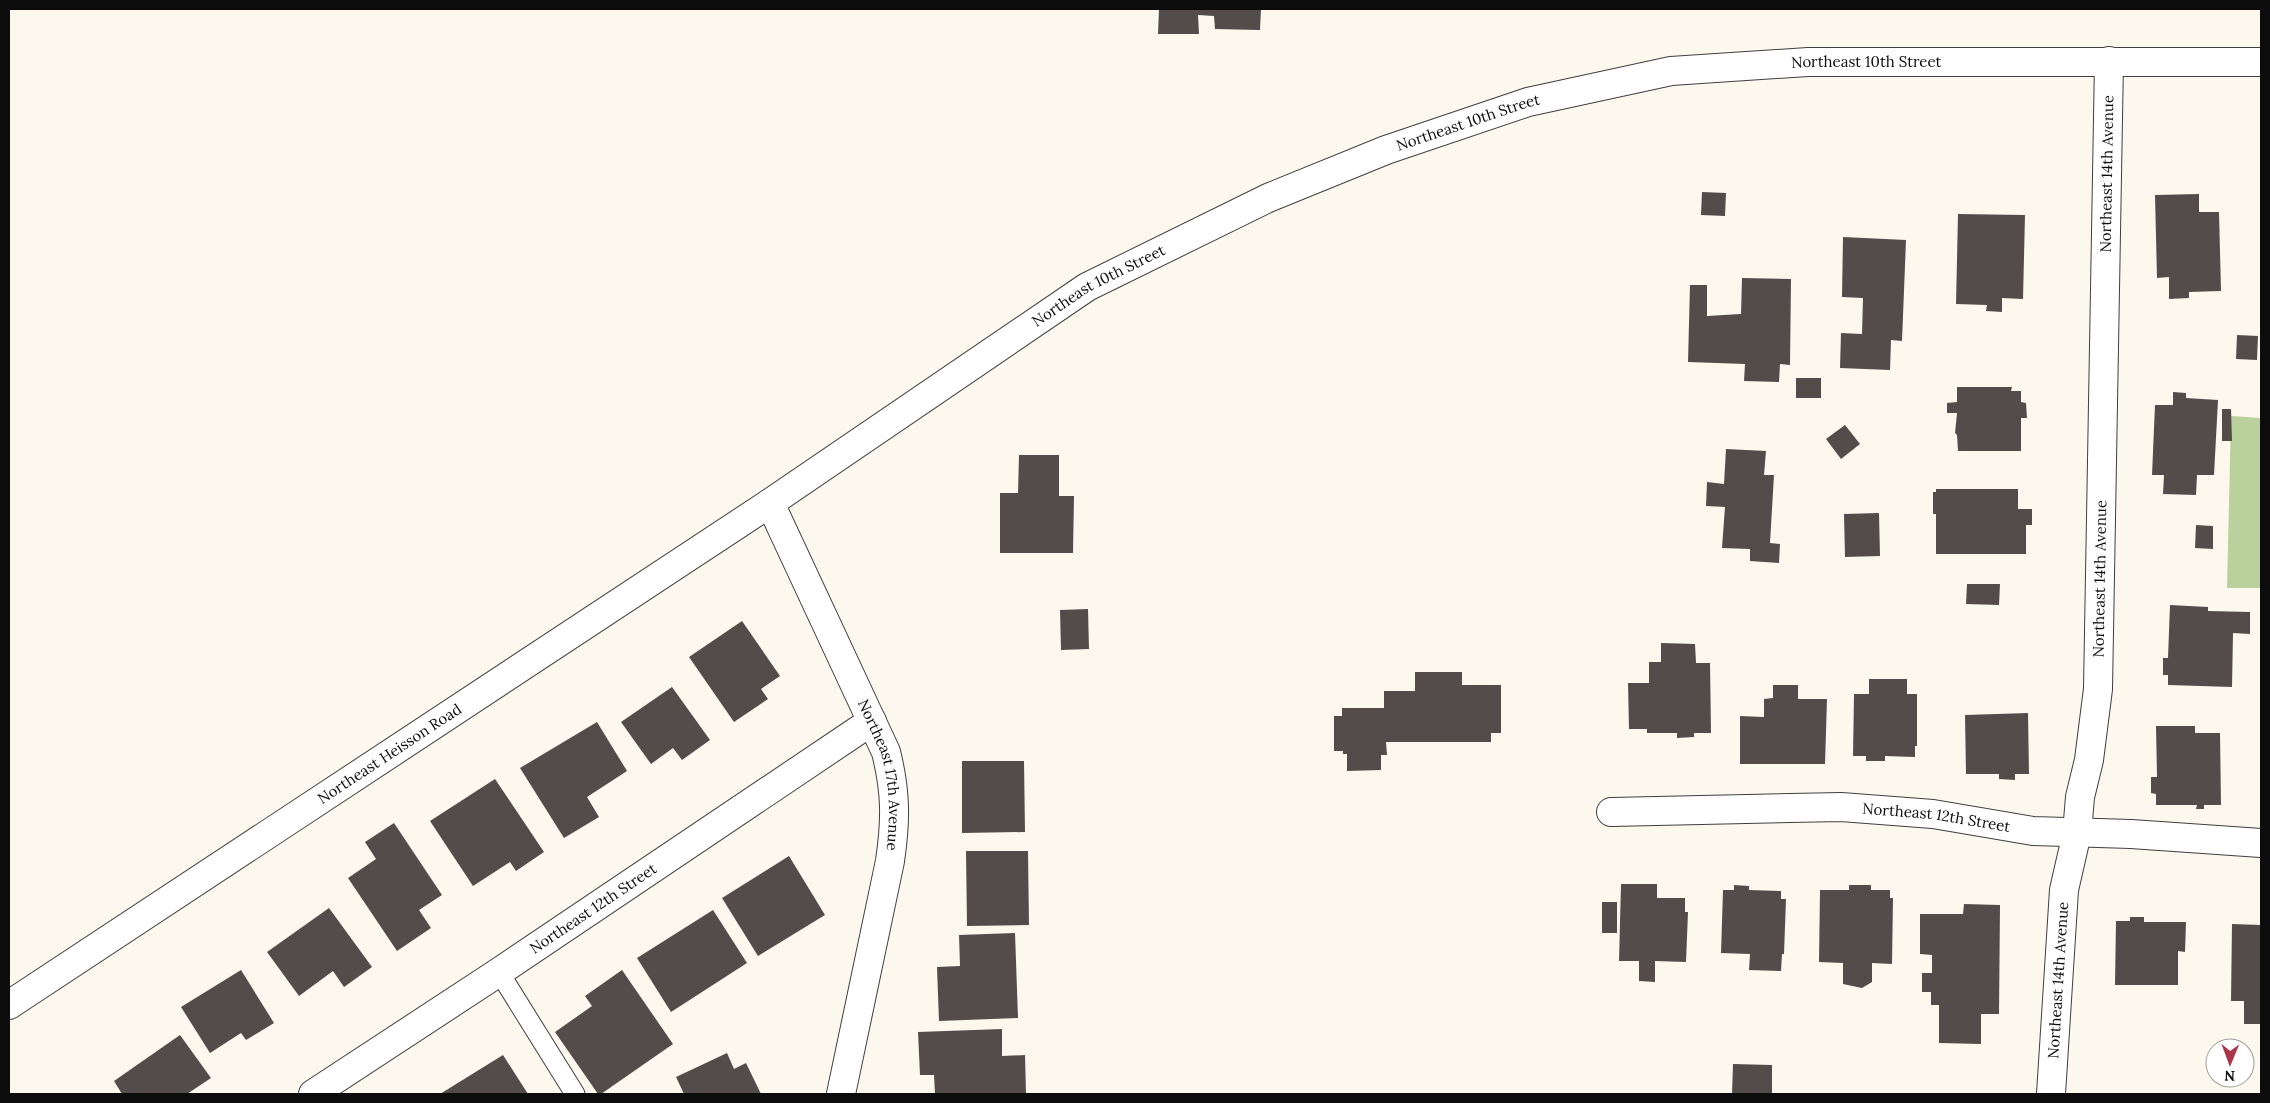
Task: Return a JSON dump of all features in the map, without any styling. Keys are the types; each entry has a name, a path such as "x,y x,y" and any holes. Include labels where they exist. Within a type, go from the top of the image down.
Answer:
{"street":[{"name":"Northeast 14th Avenue","path":"2051,1094 2064,890 2077,833 2080,797 2089,760 2098,689 2109,61"},
{"name":"Northeast 10th Street","path":"770,503 1087,286 1268,198 1386,150 1528,102 1670,71 1808,62 2261,62"},
{"name":"Northeast 17th Avenue","path":"770,503 886,752 893,781 895,822 890,861 841,1094"},
{"name":"Northeast Heisson Road","path":"9,1005 770,503"},
{"name":"Northeast 12th Street","path":"313,1094 499,972 872,721"},
{"name":"Northeast 12th Street","path":"1611,812 1841,807 1933,814 2033,831 2261,843"}],"lane":[{"path":"499,972 575,1094"}],"green space":[{"path":"2231,416 2261,418 2261,588 2227,588"}],"building":[{"path":"1159,9 1261,9 1260,30 1215,29 1214,16 1198,15 1199,34 1158,34"},
{"path":"1702,192 1726,193 1725,216 1701,215"},
{"path":"2199,194 2199,212 2219,212 2221,291 2189,292 2189,298 2169,299 2169,277 2157,278 2155,195"},
{"path":"1958,214 2025,215 2023,299 2002,298 2002,312 1986,311 1987,305 1956,304"},
{"path":"1843,237 1906,240 1902,341 1891,340 1890,370 1840,368 1841,333 1862,334 1863,298 1842,297"},
{"path":"1742,278 1791,279 1790,365 1780,364 1779,382 1744,381 1745,364 1688,362 1690,285 1707,285 1707,316 1741,314"},
{"path":"2237,335 2258,336 2257,360 2236,359"},
{"path":"1796,378 1821,378 1821,398 1796,398"},
{"path":"1957,387 2012,387 2011,391 2021,391 2021,402 2026,403 2027,418 2021,418 2021,451 1958,451 1957,435 1955,433 1957,413 1947,413 1947,403 1957,402"},
{"path":"2173,392 2186,393 2186,398 2218,400 2214,475 2197,475 2196,495 2163,494 2164,475 2152,475 2155,405 2173,405"},
{"path":"2222,409 2231,409 2232,441 2222,441"},
{"path":"1845,425 1860,444 1841,459 1826,439"},
{"path":"1726,449 1766,451 1764,475 1774,475 1770,543 1780,544 1779,563 1750,561 1750,549 1722,548 1725,507 1706,506 1707,482 1724,484"},
{"path":"1019,455 1059,455 1059,496 1074,496 1073,553 1000,553 1000,493 1018,493"},
{"path":"1936,489 2018,489 2018,509 2032,509 2032,525 2026,525 2026,554 1936,554 1936,514 1933,514 1933,492 1936,492"},
{"path":"1879,513 1880,556 1845,557 1844,514"},
{"path":"2196,525 2213,526 2213,549 2195,548"},
{"path":"1967,584 2000,584 1999,605 1966,604"},
{"path":"2170,605 2208,607 2208,611 2250,612 2250,634 2233,633 2232,687 2168,685 2168,675 2163,675 2163,658 2168,658"},
{"path":"1088,609 1089,649 1061,650 1060,610"},
{"path":"742,621 780,676 761,689 768,699 734,722 689,657"},
{"path":"1661,643 1695,644 1696,663 1710,663 1711,733 1694,733 1694,737 1677,738 1677,733 1647,733 1647,729 1629,729 1628,683 1649,683 1649,662 1661,662"},
{"path":"1415,672 1462,672 1462,685 1501,685 1501,733 1491,733 1491,742 1386,742 1387,755 1381,755 1381,770 1347,771 1347,754 1343,754 1343,751 1334,751 1334,716 1342,716 1342,708 1384,708 1384,691 1415,691"},
{"path":"1869,679 1907,679 1907,694 1917,694 1917,746 1915,746 1915,757 1885,756 1885,761 1866,761 1866,756 1853,756 1854,694 1869,694"},
{"path":"1773,685 1798,685 1798,699 1827,699 1825,764 1740,764 1740,716 1764,717 1764,699 1773,698"},
{"path":"672,687 710,740 682,760 673,748 651,764 621,722"},
{"path":"2028,713 2029,774 2015,774 2015,780 1999,779 1999,774 1966,774 1965,715"},
{"path":"597,722 627,771 587,797 599,817 564,838 520,768"},
{"path":"2156,726 2195,726 2195,733 2220,733 2221,805 2204,805 2204,809 2196,809 2197,805 2156,805 2156,794 2151,793 2151,777 2157,777"},
{"path":"962,761 1024,761 1025,832 962,833"},
{"path":"495,779 544,852 516,871 510,862 473,886 430,821"},
{"path":"394,823 442,895 419,910 431,928 397,951 348,878 376,859 365,842"},
{"path":"966,851 1028,851 1029,925 967,926"},
{"path":"789,856 825,915 758,956 722,898"},
{"path":"1621,884 1657,884 1657,898 1685,898 1685,912 1688,912 1686,962 1655,961 1655,982 1639,981 1639,961 1619,961"},
{"path":"1734,885 1749,886 1749,890 1781,891 1781,899 1786,899 1784,954 1782,954 1781,971 1749,970 1750,954 1721,953 1723,890 1734,890"},
{"path":"1849,885 1871,885 1871,890 1890,890 1890,898 1893,898 1892,964 1872,963 1872,982 1862,988 1843,984 1843,963 1819,962 1820,890 1849,890"},
{"path":"1602,902 1617,902 1617,933 1602,933"},
{"path":"1964,904 2000,905 1999,1014 1981,1014 1981,1044 1939,1043 1939,1005 1931,1005 1931,992 1922,992 1922,973 1932,973 1932,955 1920,954 1920,914 1963,914"},
{"path":"329,908 372,967 344,987 333,971 299,996 267,952"},
{"path":"713,910 747,963 671,1012 637,958"},
{"path":"2130,917 2144,917 2144,922 2186,922 2185,952 2178,951 2178,985 2115,985 2116,921 2130,921"},
{"path":"2232,924 2261,925 2261,1024 2244,1024 2244,1001 2231,1001"},
{"path":"1015,933 1018,1018 939,1021 937,967 960,966 959,935"},
{"path":"241,970 274,1023 246,1040 241,1033 210,1053 181,1007"},
{"path":"622,970 673,1044 601,1094 598,1094 555,1032 592,1006 585,996"},
{"path":"1002,1029 1002,1056 1025,1055 1026,1094 935,1094 934,1075 920,1075 918,1032"},
{"path":"180,1035 211,1078 187,1094 122,1094 114,1081"},
{"path":"727,1053 734,1069 746,1063 761,1094 684,1094 676,1077"},
{"path":"503,1055 528,1094 440,1094"},
{"path":"1733,1064 1772,1065 1772,1094 1732,1094"}]}
